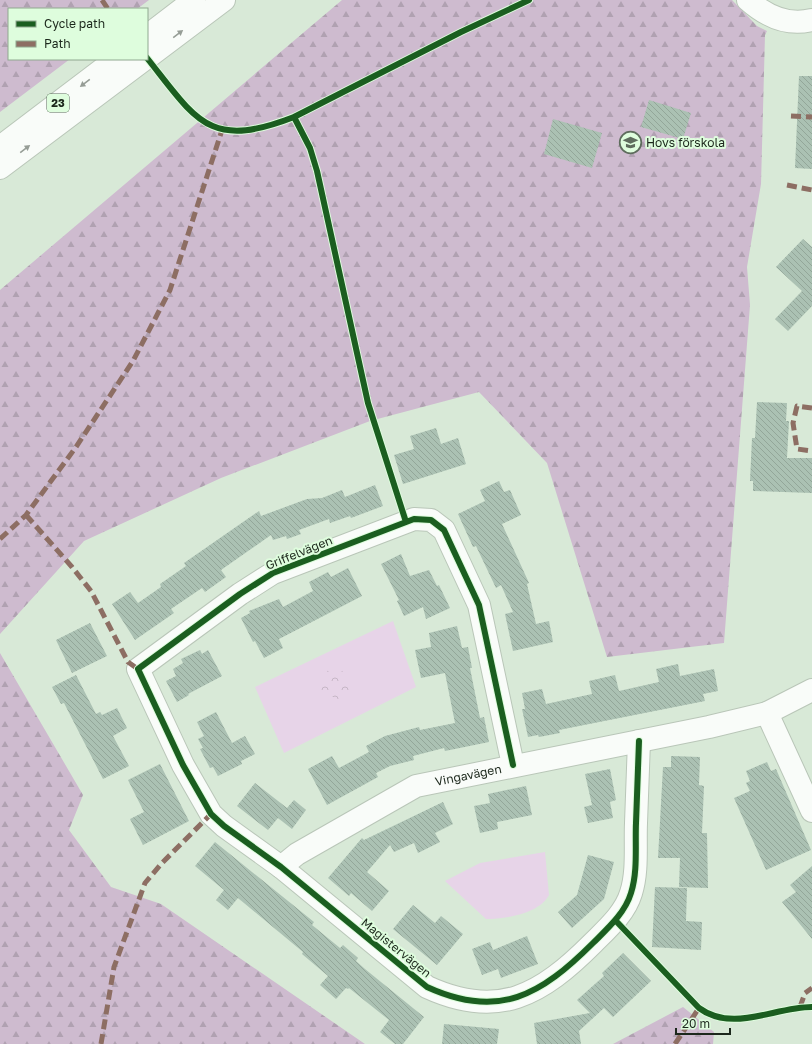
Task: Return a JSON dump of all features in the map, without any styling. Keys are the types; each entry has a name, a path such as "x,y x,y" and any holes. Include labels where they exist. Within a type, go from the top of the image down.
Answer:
{"main road":[{"path":"148,35 194,0"},
{"name":"23","path":"148,57 224,0"},
{"path":"748,0 762,11 784,21 794,23 812,20"},
{"name":"23","path":"0,147 115,60"},
{"name":"23","path":"0,168 143,60"},
{"name":"Griffelvägen","path":"282,867 224,826 210,814 183,765 138,670 240,594 273,573 414,519 431,520 444,530 479,605 513,765"},
{"name":"Vingavägen","path":"282,867 297,854 416,786 513,765 639,741 768,713 812,690"},
{"path":"768,713 809,797"},
{"name":"Magistervägen","path":"282,867 427,987 442,994 461,999 486,1002 518,998 538,989 568,967 616,921 626,905 634,882 639,741"}],"green space":[{"path":"0,0 149,0 138,8 8,8 8,60 69,60 0,112"},
{"path":"342,0 732,0 757,26 767,31 765,35 761,184 747,267 750,305 724,643 607,657 547,463 479,392 370,421 221,478 84,541 0,634 0,290"},
{"path":"393,621 416,687 284,753 255,687"},
{"path":"0,653 83,795 69,830 111,887 161,904 365,1044 0,1044"},
{"path":"338,667 351,679 351,698 345,702 321,692 322,673"},
{"path":"545,852 549,895 538,907 521,914 502,918 486,919 445,881 480,863"},
{"path":"683,1007 714,1032 713,1044 613,1044"}],"building":[{"path":"799,76 812,76 812,169 795,168"},
{"path":"649,100 691,113 683,139 641,127"},
{"path":"553,119 602,133 592,168 544,154"},
{"path":"803,239 812,247 812,306 788,331 775,319 802,291 776,267"},
{"path":"757,402 787,403 786,421 789,421 787,458 812,458 812,493 753,491 753,481 750,481 752,438 755,438"},
{"path":"436,428 441,444 458,438 466,464 403,484 394,455 414,449 410,436"},
{"path":"499,481 504,492 510,490 521,515 502,524 529,583 527,584 536,624 549,621 553,642 513,651 505,614 513,612 501,585 496,588 476,546 473,547 458,514 485,501 480,490"},
{"path":"375,485 383,506 351,518 350,516 330,523 329,519 299,530 301,534 287,539 286,536 273,540 271,535 221,570 226,577 205,592 202,588 171,609 174,613 135,640 112,604 130,592 138,603 161,587 160,584 186,566 184,563 259,511 261,516 307,499 322,498 342,490 345,497"},
{"path":"401,554 410,576 429,570 437,586 439,585 450,608 426,619 423,607 404,616 397,601 399,600 381,564"},
{"path":"348,568 362,596 279,639 283,648 264,658 255,641 253,642 241,618 250,613 249,611 279,599 283,607 313,591 309,582 328,572 331,577"},
{"path":"90,623 107,656 72,673 56,640"},
{"path":"457,626 462,648 468,647 472,668 470,668 480,718 484,717 489,742 445,751 444,748 413,756 414,760 390,766 376,773 378,777 327,805 308,769 332,756 339,768 369,752 366,746 385,736 419,727 420,730 455,723 445,673 421,678 415,650 431,647 429,633"},
{"path":"200,650 202,654 208,650 222,676 188,694 189,695 177,702 166,681 176,676 173,669 183,663 181,659"},
{"path":"678,664 680,676 714,669 718,691 703,694 705,701 559,730 560,733 539,737 538,735 528,737 522,709 525,709 522,693 542,689 546,704 592,694 589,681 615,675 619,691 659,682 656,669"},
{"path":"76,675 96,714 100,712 102,715 117,708 127,728 113,736 129,766 103,779 64,703 61,704 52,687"},
{"path":"216,712 232,743 245,736 255,754 241,761 242,764 218,776 213,767 210,768 200,749 203,748 198,739 204,736 197,722"},
{"path":"671,756 700,757 699,785 704,786 702,833 707,833 708,888 679,887 680,858 658,858 663,767 671,767"},
{"path":"767,762 771,771 776,769 811,850 766,870 734,798 750,791 746,783 750,781 746,771"},
{"path":"160,764 189,821 143,845 130,819 144,812 128,780"},
{"path":"610,769 616,800 610,802 613,818 588,823 584,807 592,805 585,774"},
{"path":"255,783 287,808 294,800 306,810 292,829 278,818 268,830 237,806"},
{"path":"526,786 532,815 497,822 498,829 480,833 474,806 490,803 488,794"},
{"path":"443,802 453,824 435,833 440,842 418,853 414,843 394,852 390,845 367,872 389,891 372,911 351,893 349,896 328,878 362,838 364,840"},
{"path":"215,842 314,922 312,925 340,948 343,945 358,958 356,961 365,969 424,1017 403,1044 395,1044 380,1032 389,1020 349,988 346,988 336,999 320,985 328,976 302,954 303,952 238,898 228,910 216,900 224,890 195,866"},
{"path":"588,855 614,862 604,899 572,928 558,912 577,895"},
{"path":"812,866 812,939 782,902 796,892 790,885"},
{"path":"655,887 687,888 686,921 702,922 701,950 652,947"},
{"path":"413,905 435,923 441,916 463,934 437,965 393,929"},
{"path":"527,936 538,964 501,978 498,969 482,975 472,949 490,942 493,950"},
{"path":"623,953 651,981 613,1017 604,1008 579,1031 581,1044 537,1044 534,1023 590,1013 577,1000 604,976 602,973"},
{"path":"444,1024 499,1029 497,1044 442,1044"}],"marked path":[{"path":"102,0 107,8"},
{"path":"791,116 812,117"},
{"path":"0,539 26,515 76,447 133,361 170,290 222,130"},
{"path":"787,185 812,190"},
{"path":"812,408 797,406 793,423 797,449 812,451"},
{"path":"26,515 91,591 128,662 138,669"},
{"path":"101,1044 114,967 145,883 162,863 211,814"},
{"path":"800,1007 805,993 812,988"},
{"path":"675,1044 699,1008"}],"cycle path":[{"path":"148,59 179,98 193,113 207,124 223,129 242,131 265,127 294,117 461,32 529,0"},
{"path":"294,117 310,148 317,171 368,403 406,522"},
{"path":"513,765 479,605 444,530 431,520 414,519 273,573 240,594 138,669 183,765 211,814 224,826 281,867 427,987 453,997 476,1001 497,1001 518,997 537,988 574,961 610,926 625,907 631,893 635,876 639,741"},
{"path":"616,921 699,1008 712,1015 740,1019 798,1008 812,1007"}],"place":[{"name":"Hovs förskola","path":"630,143"}]}
